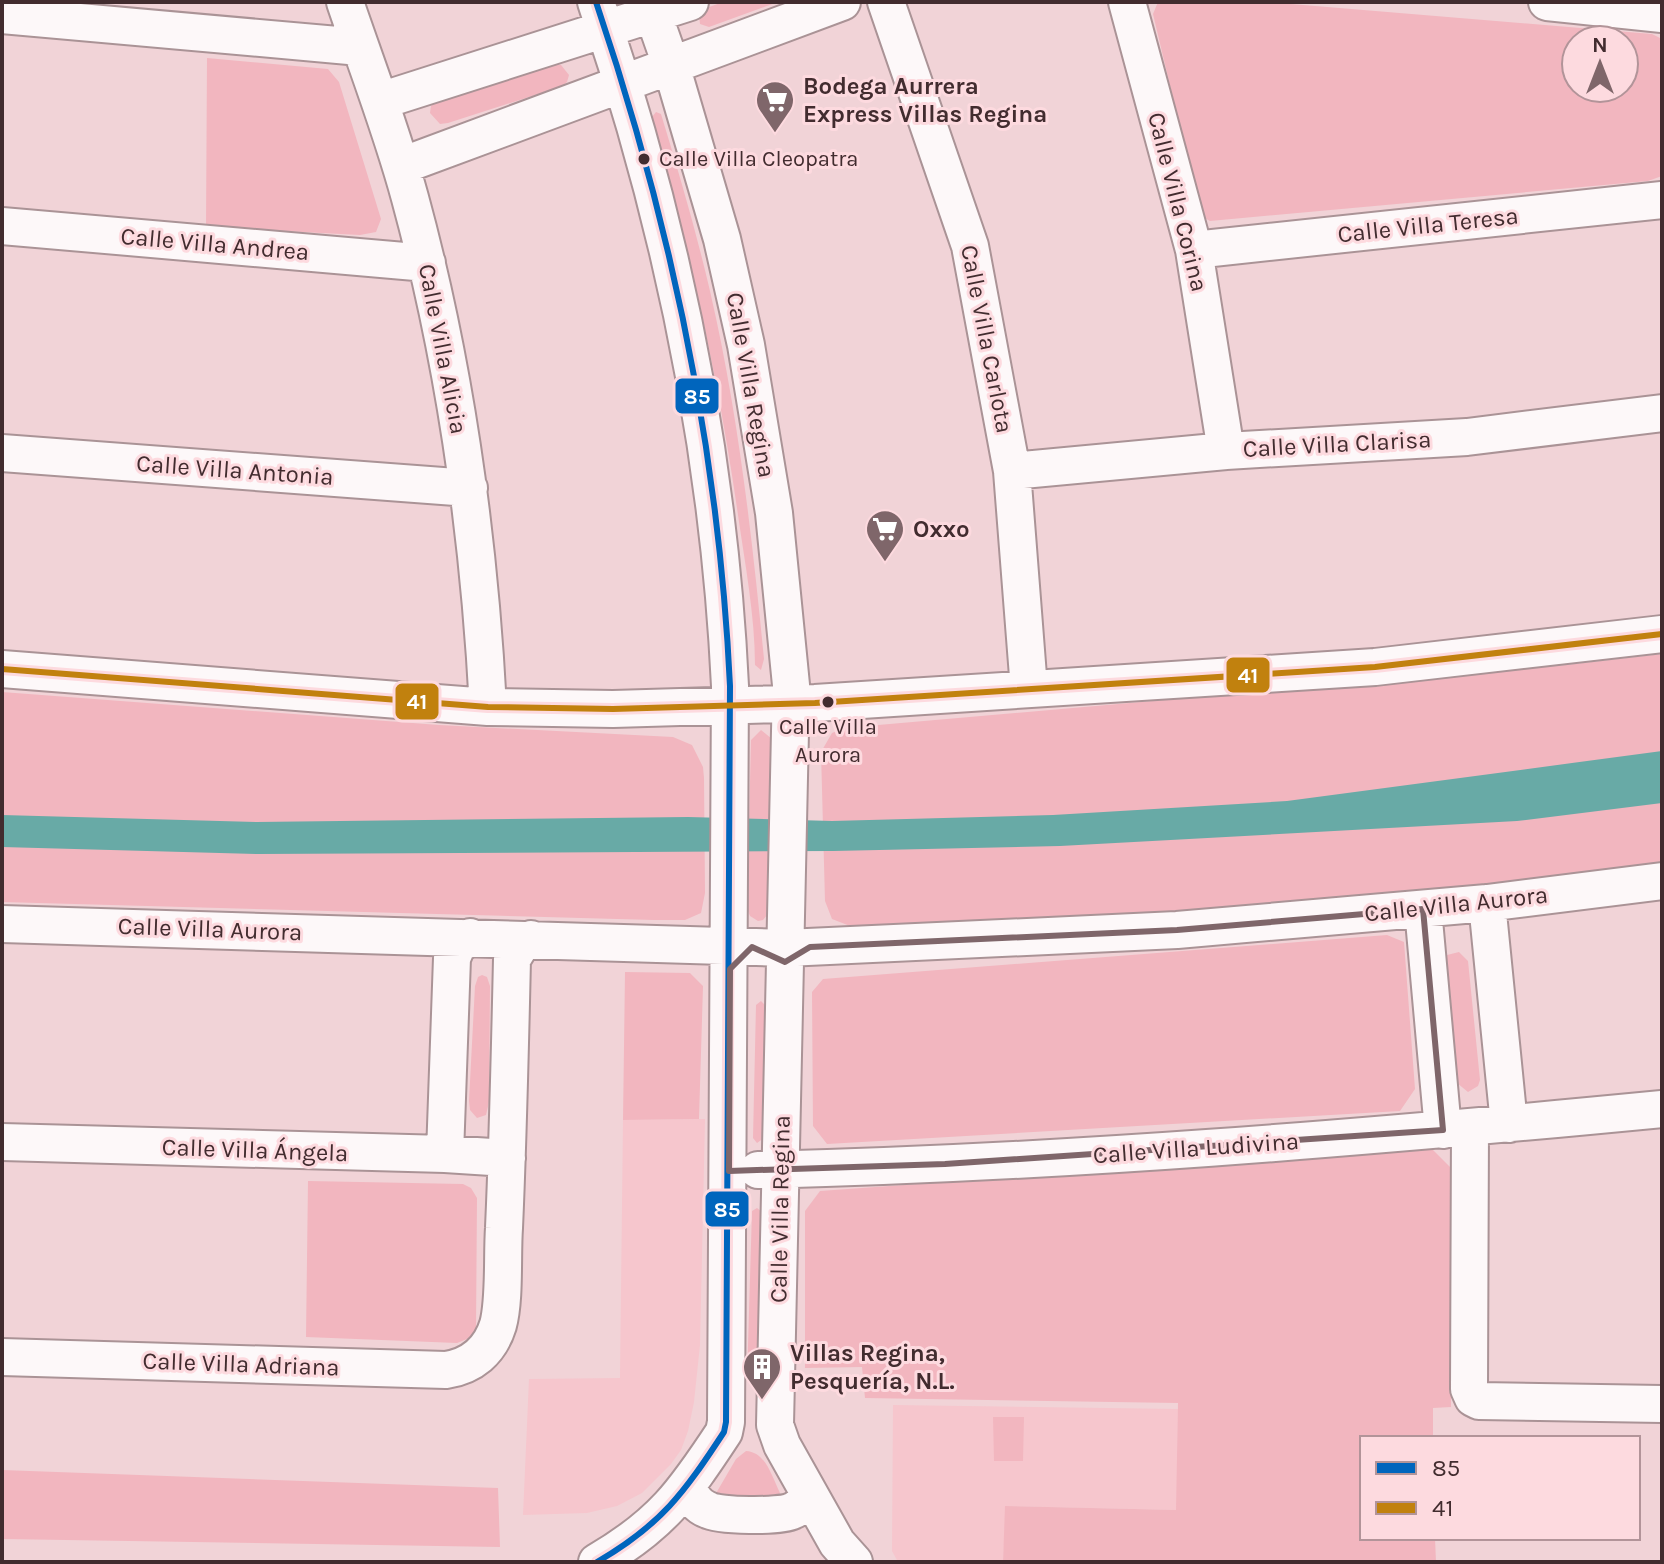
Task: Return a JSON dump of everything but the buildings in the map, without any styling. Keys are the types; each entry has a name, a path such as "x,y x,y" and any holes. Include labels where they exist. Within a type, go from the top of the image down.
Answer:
{"street":[{"name":"Calle Villa Alicia","path":"345,2 401,166 427,263 469,488 480,585 488,707"},
{"path":"380,101 600,16 690,2"},
{"path":"401,166 842,2"},
{"name":"Calle Villa Carlota","path":"886,2 970,246 1012,471 1029,689"},
{"name":"Calle Villa Corina","path":"1127,2 1194,250 1226,451"},
{"path":"1547,2 1662,14"},
{"name":"Calle Villa Regina","path":"651,8 722,239 746,345 774,513 760,706 729,776 728,878 758,947 781,1169 775,1425 843,1556"},
{"path":"2,15 360,47"},
{"name":"Calle Villa Regina","path":"597,1562 628,1544 645,1546 724,1432 729,1171 758,947 787,881 788,779 760,706 726,599 701,413 668,251 622,83 600,16"},
{"name":"Calle Villa Teresa","path":"1194,250 1662,200"},
{"name":"Calle Villa Andrea","path":"2,226 427,263"},
{"name":"Calle Villa Clarisa","path":"1012,471 1226,451 1467,437 1662,413"},
{"name":"Calle Villa Antonia","path":"2,453 469,488"},
{"path":"2,669 488,707 613,709 760,706 1375,667 1662,634"},
{"name":"Calle Villa Aurora","path":"2,924 481,944 758,947 1177,930 1487,903 1662,881"},
{"path":"1487,903 1509,1124"},
{"path":"1423,909 1457,1129 1469,1389 1473,1398 1479,1401 1662,1404"},
{"path":"445,1154 481,944"},
{"path":"481,944 507,1158"},
{"name":"Calle Villa Ludivina","path":"729,1171 945,1164 1118,1154 1457,1129 1662,1109"},
{"name":"Calle Villa Ángela","path":"2,1142 507,1158"},
{"name":"Calle Villa Adriana","path":"2,1357 446,1370 463,1367 485,1351 498,1325 507,1158"},
{"path":"791,1461 772,1438 744,1432 725,1441 697,1472 689,1492 700,1505 715,1513 782,1514 800,1506 808,1492"}],"highlighted area":[{"path":"1423,909 1443,1130 945,1164 729,1171 730,969 752,947 785,962 810,947 1177,930"}],"shaded area":[{"path":"723,2 778,2 709,27 700,24 701,10"},
{"path":"1158,2 1268,2 1560,26 1560,104 1640,104 1640,33 1662,39 1662,176 1648,181 1210,221 1201,216 1153,14"},
{"path":"207,58 328,69 339,82 381,219 376,232 360,235 206,227"},
{"path":"553,64 561,65 569,75 563,86 448,123 440,124 430,113 431,106 436,102"},
{"path":"656,112 661,114 693,224 729,382 754,567 764,659 761,670 755,665 749,590 722,414 690,265 652,117"},
{"path":"1662,654 1662,868 1244,908 981,923 850,926 832,919 825,901 821,752 832,733 844,728"},
{"path":"2,692 439,725 673,737 692,745 703,767 705,893 701,913 685,920 654,920 2,902"},
{"path":"761,730 772,739 772,909 763,920 758,921 750,916 747,909 751,740"},
{"path":"1387,935 1404,942 1415,1089 1400,1111 827,1144 813,1126 812,992 823,979"},
{"path":"1459,952 1468,961 1480,1080 1478,1086 1468,1092 1457,1083 1446,961 1447,955"},
{"path":"625,972 690,973 703,986 699,1119 623,1120"},
{"path":"482,975 487,977 490,986 489,1102 486,1115 477,1118 470,1110 469,1101 475,986"},
{"path":"761,1001 765,1005 764,1138 757,1143 753,1138 756,1005"},
{"path":"705,1119 700,1345 694,1402 681,1450 642,1493 617,1506 587,1513 523,1515 529,1379 620,1378 623,1120"},
{"path":"1430,1147 1450,1167 1451,1407 1433,1408 1433,1436 1360,1436 1360,1540 1435,1540 1436,1562 1003,1562 1005,1506 1176,1510 1178,1403 865,1398 862,1367 805,1368 805,1211 820,1191"},
{"path":"308,1181 463,1184 471,1188 477,1198 476,1329 472,1337 457,1343 306,1337"},
{"path":"757,1208 762,1212 758,1379 747,1379 752,1211"},
{"path":"893,1405 1178,1409 1177,1510 1006,1506 1003,1562 898,1562 892,1551"},
{"path":"993,1417 1024,1417 1023,1461 994,1461"},
{"path":"746,1451 753,1452 763,1461 780,1493 778,1496 728,1498 715,1495 736,1459"},
{"path":"2,1470 498,1488 500,1547 2,1539"}],"water":[{"path":"1662,751 1662,803 1517,821 1060,846 833,851 258,854 2,847 2,815 256,822 688,817 832,821 1053,815 1287,801"}],"transit line":[{"name":"85","path":"596,2 647,169 687,340 715,512 730,686 726,1422 724,1432 710,1454 670,1506 638,1535 597,1562"},
{"name":"41","path":"2,669 488,707 613,709 815,703 1375,667 1662,634"}],"place":[{"name":"Bodega Aurrera Express Villas Regina","path":"775,134"},
{"name":"Calle Villa Cleopatra","path":"644,159"},
{"name":"Oxxo","path":"885,563"},
{"name":"Calle Villa Aurora","path":"828,702"},
{"name":"Villas Regina, Pesquería, N.L.","path":"762,1401"}]}
